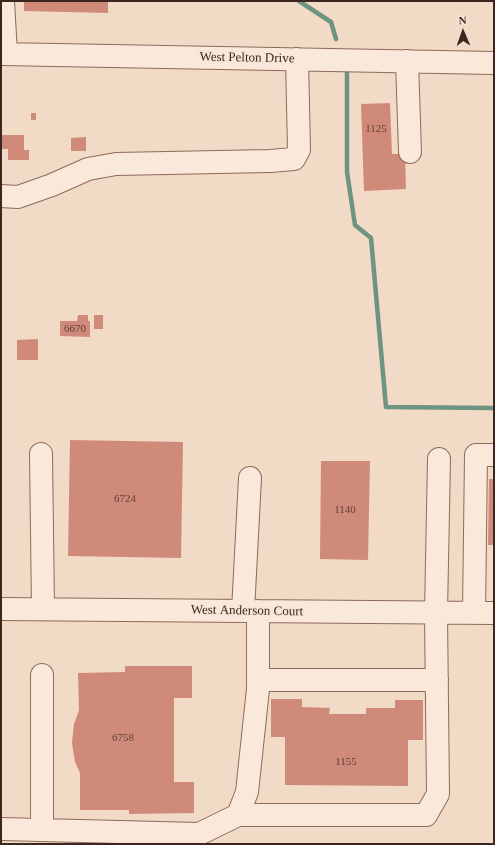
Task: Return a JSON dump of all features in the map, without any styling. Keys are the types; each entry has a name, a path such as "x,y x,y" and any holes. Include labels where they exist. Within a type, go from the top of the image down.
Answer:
{"street":[{"path":"3,54 4,1"},
{"name":"West Pelton Drive","path":"3,54 494,63"},
{"path":"1,196 18,197 52,185 88,169 116,164 270,162 294,159 298,150 297,59"},
{"path":"407,61 410,152"},
{"path":"42,454 43,609"},
{"path":"484,613 476,455 494,455"},
{"path":"1,828 199,834 238,815 426,815 438,794 436,613 439,459"},
{"path":"238,815 247,792 258,680 251,611 250,478"},
{"name":"West Anderson Court","path":"1,609 484,613"},
{"path":"42,675 42,830"},
{"path":"258,680 437,680"}],"building":[{"path":"24,1 108,1 108,13 24,11"},
{"path":"390,103 392,154 405,154 406,189 364,191 361,104"},
{"path":"31,113 36,113 36,120 31,120"},
{"path":"1,135 24,135 24,150 29,150 29,160 8,160 8,149 1,149"},
{"path":"86,137 86,151 71,151 71,138"},
{"path":"78,315 88,315 88,321 90,321 90,337 60,336 60,321 77,321"},
{"path":"94,315 103,315 103,329 94,329"},
{"path":"38,339 38,360 17,360 17,340"},
{"path":"70,440 183,442 181,558 68,556"},
{"path":"321,461 370,461 368,560 320,559"},
{"path":"489,479 494,479 494,545 488,545"},
{"path":"125,666 192,666 192,698 174,698 174,782 194,782 194,813 129,814 129,810 80,810 80,773 75,762 72,743 74,724 79,710 78,673 125,672"},
{"path":"271,699 302,699 302,707 330,708 329,714 366,714 366,708 395,708 395,700 423,700 423,740 408,740 408,786 285,785 285,737 271,737"}],"waterway":[{"path":"299,1 331,22 336,39"},
{"path":"347,72 347,172 355,225 371,238 386,407 494,408"}]}
